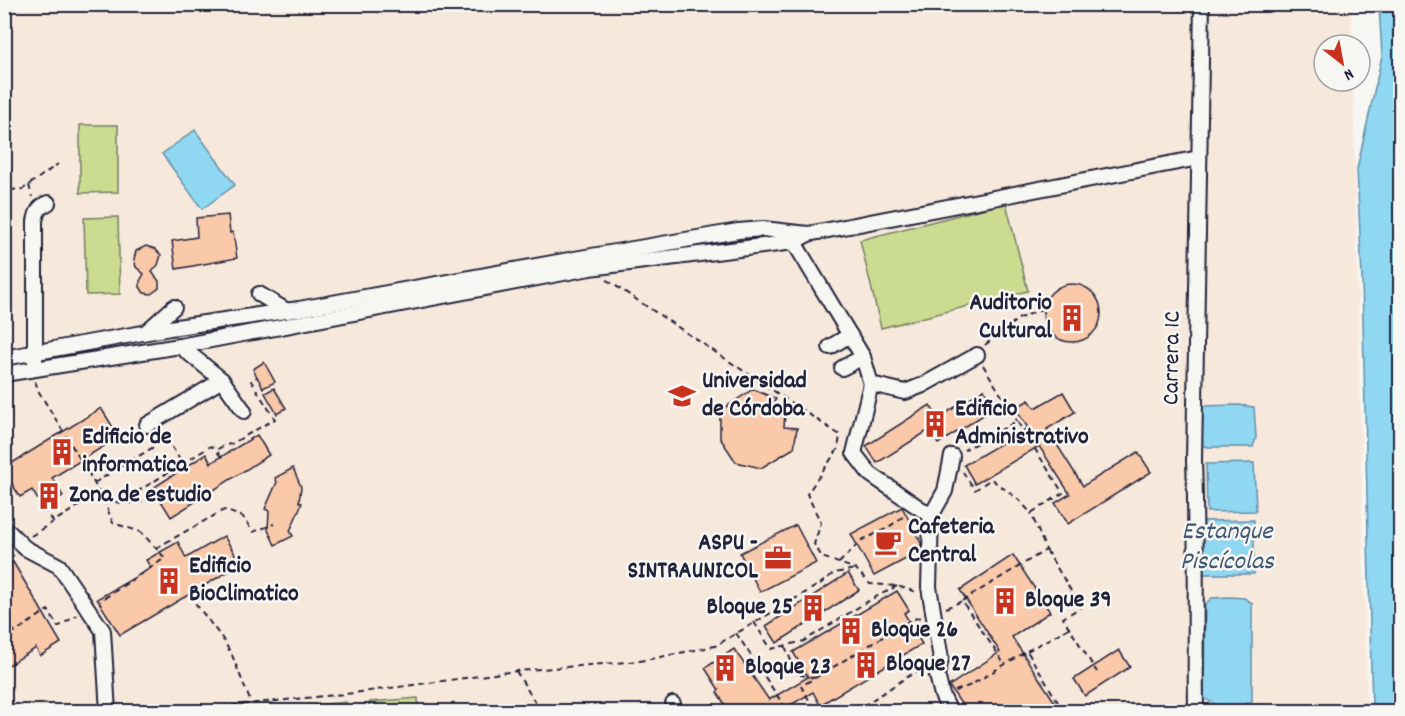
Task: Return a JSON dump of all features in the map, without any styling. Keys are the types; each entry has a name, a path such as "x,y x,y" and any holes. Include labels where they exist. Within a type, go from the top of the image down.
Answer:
{"street":[{"name":"Carrera 1C","path":"1196,711 1194,460 1202,4"},
{"path":"4,358 145,333 296,314 590,268 794,242 808,234 1199,158"},
{"path":"34,369 34,221 37,211 48,203"},
{"path":"445,290 580,258 726,233 763,229 808,234"},
{"path":"780,230 794,242 863,357 871,384 854,453 870,474 931,516"},
{"path":"258,294 296,314"},
{"path":"145,333 174,308"},
{"path":"4,374 180,346 296,314"},
{"path":"830,347 850,334"},
{"path":"180,346 222,380 244,411"},
{"path":"871,384 905,392 977,356"},
{"path":"842,368 863,357"},
{"path":"147,425 222,380"},
{"path":"950,711 942,695 937,675 941,659 929,587 931,516 945,491 952,456"},
{"path":"4,530 25,548 59,566 103,631 108,711"}],"path":[{"path":"10,190 23,189 58,164"},
{"path":"590,268 840,435 838,449 807,494 821,523 814,544 822,557 856,569 870,584 897,586 917,592 929,587"},
{"path":"1031,513 1063,493 977,356 986,344 1010,325 1044,308"},
{"path":"4,627 9,624 15,632 48,610 58,627 165,558 141,532 113,523 105,502 39,392 34,369"},
{"path":"266,406 271,403"},
{"path":"952,456 1017,421"},
{"path":"94,484 167,440 183,465"},
{"path":"119,503 211,446 216,450"},
{"path":"949,471 960,467 975,489 991,479 1018,499 1031,513 1046,550 1081,607 1063,618 1097,672"},
{"path":"105,502 111,500 119,503 142,502 174,484"},
{"path":"25,548 29,537 99,493"},
{"path":"838,563 862,540 886,529 916,507"},
{"path":"43,508 53,521"},
{"path":"156,548 224,510 243,517 253,531 274,524"},
{"path":"819,711 813,707 801,686 910,621 962,601 1046,550"},
{"path":"169,711 354,693 516,671 640,661 715,646 820,584 834,573 856,569"},
{"path":"754,622 771,649 785,646 804,641 897,586"},
{"path":"189,594 232,655 251,704"},
{"path":"962,601 1005,665"},
{"path":"942,695 971,685 1069,628"},
{"path":"736,633 788,711"},
{"path":"785,646 792,663 801,675 814,678"},
{"path":"1027,651 1064,711"},
{"path":"854,711 904,678 941,659"},
{"path":"764,676 792,663"},
{"path":"516,671 541,711"}],"shaded area":[{"name":"Universidad de Córdoba","path":"4,5 1351,5 1352,33 1312,33 1312,93 1353,93 1367,711 5,711"}],"green space":[{"path":"80,125 118,125 118,192 80,193"},
{"path":"1006,203 1028,291 881,328 860,240"},
{"path":"118,217 120,294 86,295 84,218"},
{"path":"418,698 419,711 370,711 370,702"},
{"path":"346,702 346,711 244,711"}],"water":[{"path":"1379,5 1400,5 1400,712 1372,711 1362,279 1357,169 1382,56"},
{"path":"195,130 235,185 202,209 162,154"},
{"path":"1200,406 1254,407 1256,438 1253,447 1200,445"},
{"path":"1254,463 1256,511 1207,512 1206,464"},
{"name":"Estanque Piscícolas","path":"1254,520 1254,574 1199,574 1199,521"},
{"path":"1212,598 1244,598 1252,603 1252,701 1228,707 1204,698 1205,604"}],"building":[{"path":"228,215 237,258 176,269 172,241 197,237 196,218"},
{"path":"146,246 155,249 161,255 158,265 152,272 159,281 159,288 151,294 144,293 140,287 144,274 136,267 134,259 136,251"},
{"name":"Auditorio Cultural","path":"1072,284 1083,286 1096,297 1101,313 1099,324 1088,337 1072,342 1061,340 1048,329 1043,313 1045,302 1056,289"},
{"path":"264,362 275,382 263,388 253,369"},
{"path":"274,388 286,408 277,414 265,393"},
{"path":"753,389 776,399 771,406 785,412 784,427 797,428 794,448 761,468 736,462 720,438 720,411"},
{"name":"Edificio Administrativo","path":"984,389 996,407 938,444 929,430 877,463 866,446 930,405 938,418"},
{"path":"1063,392 1075,412 1047,429 1083,486 1138,452 1151,472 1068,524 1055,503 1070,494 1039,446 975,484 964,465 1028,428 1015,408 1029,400 1035,408"},
{"name":"Edificio de informatica","path":"101,408 119,437 52,478 63,496 43,508 32,490 20,497 4,468"},
{"path":"257,435 269,455 171,517 153,488 206,454 211,463"},
{"path":"293,468 301,487 299,502 302,503 290,531 293,536 275,545 268,530 269,511 265,509 277,482 275,478"},
{"name":"Cafeteria Central","path":"902,507 921,543 921,551 874,576 851,534"},
{"name":"ASPU - SINTRAUNICOL","path":"796,525 816,563 760,592 740,553"},
{"name":"Edificio BioClimatico","path":"224,536 241,564 120,635 97,599 151,568 146,560 178,542 186,558"},
{"path":"1013,555 1050,612 1012,637 1056,704 1044,711 966,711 949,686 1000,652 960,590"},
{"path":"13,562 61,643 40,656 36,648 4,668 4,567"},
{"name":"Bloque 25","path":"848,573 859,590 777,643 766,626"},
{"path":"897,591 909,610 904,613 922,644 820,705 813,692 780,711 729,711 705,668 734,649 769,700 808,677 793,652"},
{"path":"1119,650 1130,667 1085,696 1074,679"}],"place":[{"name":"Auditorio Cultural","path":"1072,318"},
{"name":"Universidad de Córdoba","path":"682,396"},
{"name":"Edificio Administrativo","path":"935,424"},
{"name":"Edificio de informatica","path":"62,452"},
{"name":"Zona de estudio","path":"49,496"},
{"name":"Cafeteria Central","path":"888,542"},
{"name":"ASPU - SINTRAUNICOL","path":"778,558"},
{"name":"Edificio BioClimatico","path":"169,581"},
{"name":"Bloque 39","path":"1005,601"},
{"name":"Bloque 25","path":"813,608"},
{"name":"Bloque 26","path":"851,631"},
{"name":"Bloque 27","path":"866,665"},
{"name":"Bloque 23","path":"725,668"}]}
